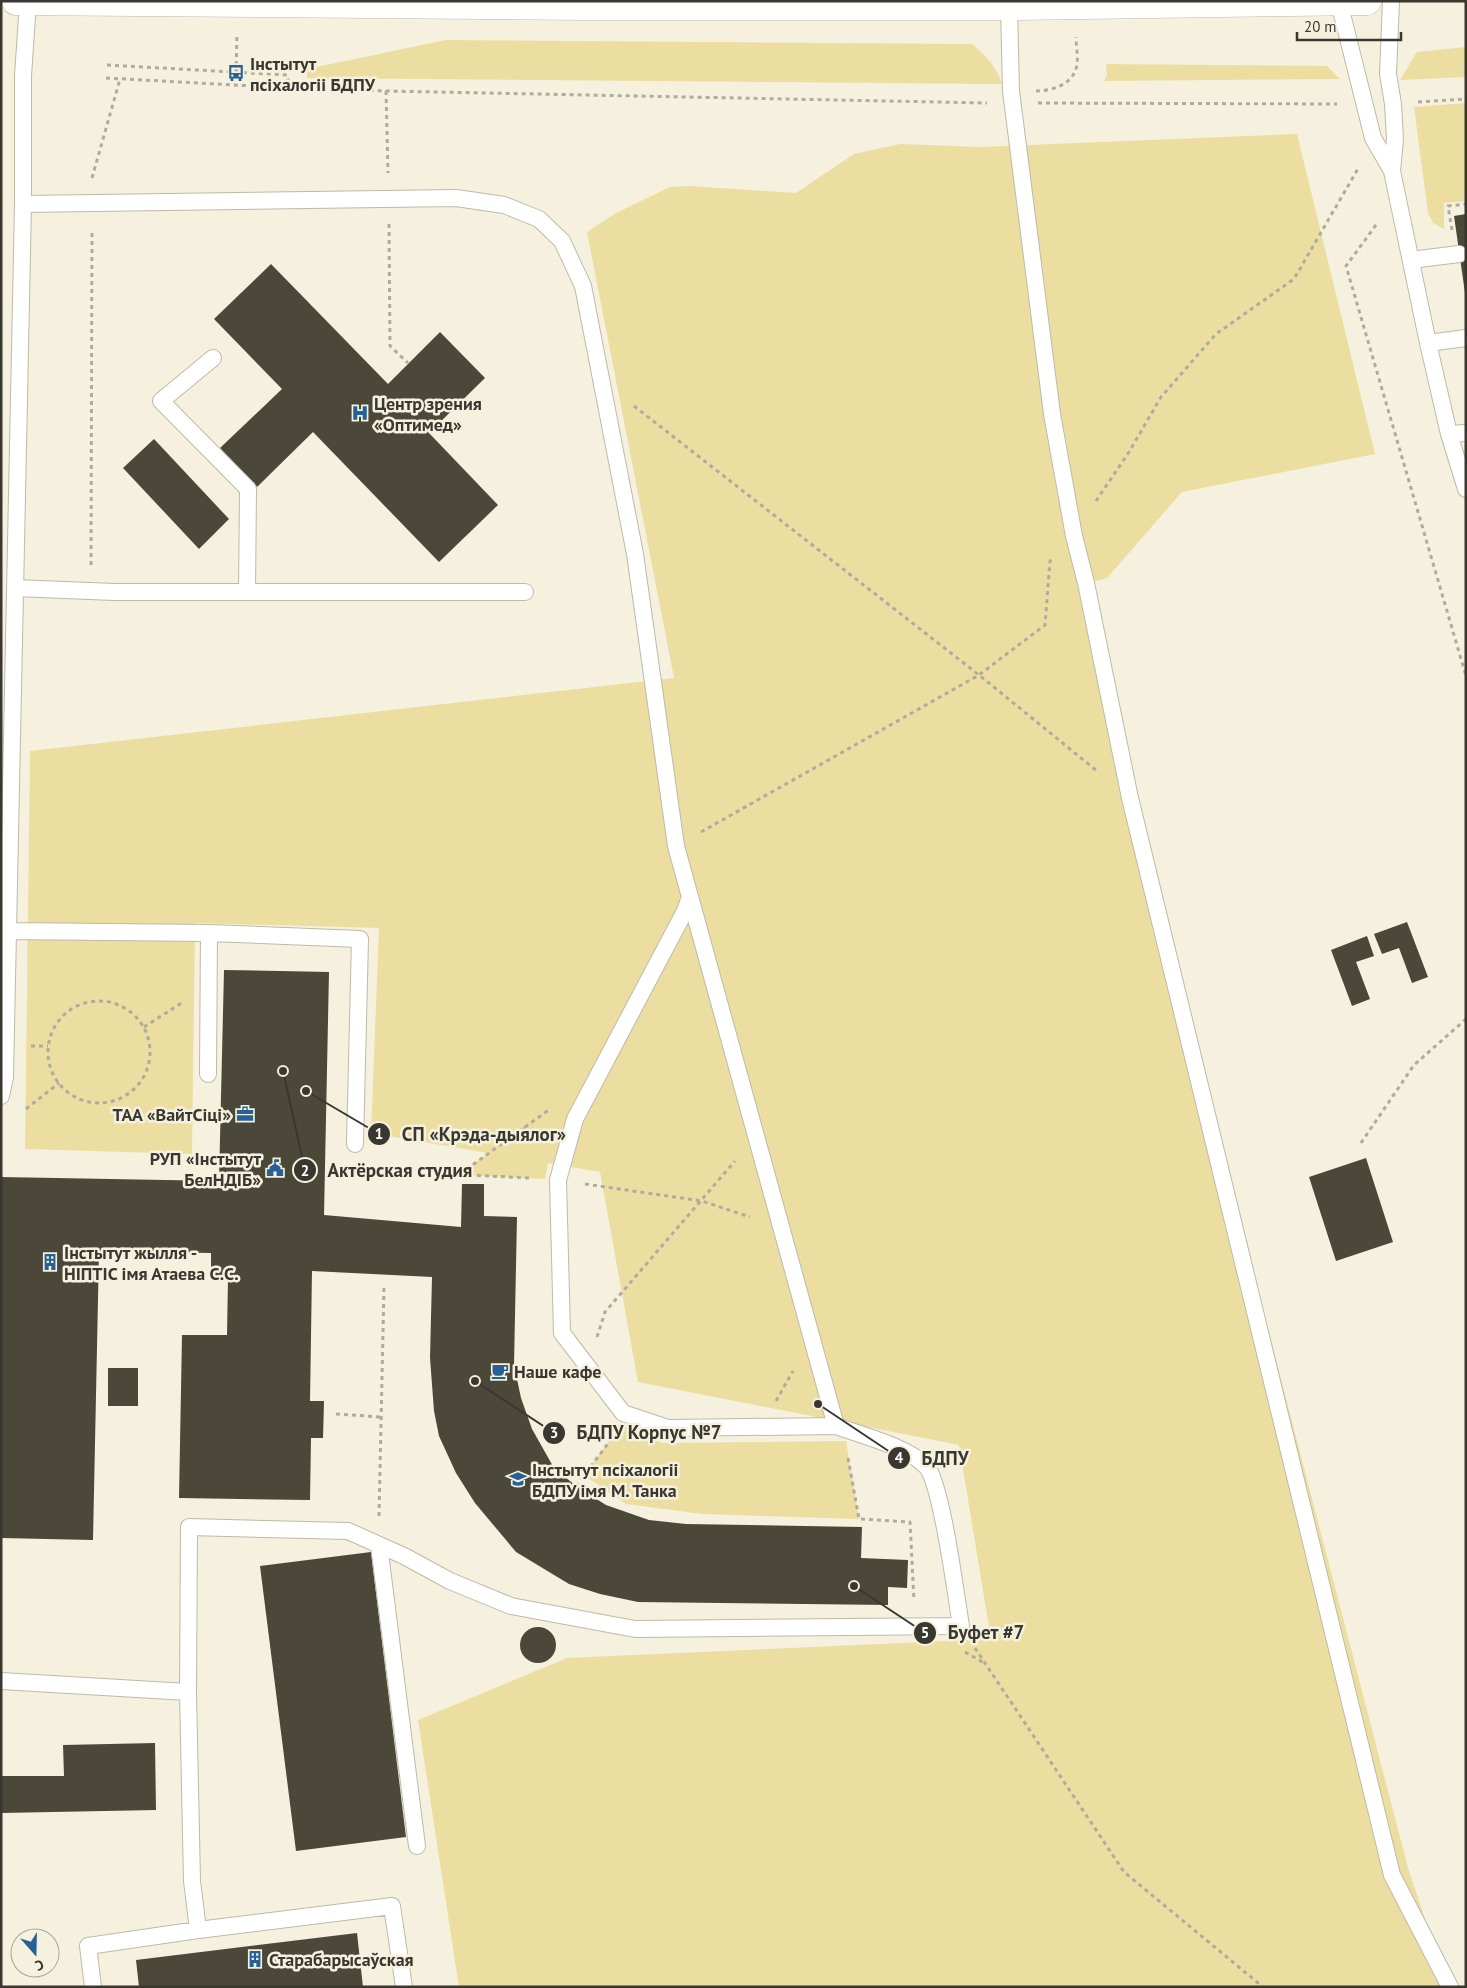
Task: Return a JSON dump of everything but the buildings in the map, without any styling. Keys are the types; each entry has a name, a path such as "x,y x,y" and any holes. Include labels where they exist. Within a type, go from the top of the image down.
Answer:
{"main road":[{"path":"16,1 585,6 1008,6 1367,1"}],"lane":[{"path":"1,1096 5,1077 8,931 6,817 14,588 23,204 23,76 28,1"},
{"path":"1391,1 1388,74 1394,104 1395,139 1392,171 1449,434 1466,489"},
{"path":"1339,2 1373,138 1392,171"},
{"path":"1008,6 1012,97 1052,414 1074,536 1086,583 1130,798 1392,1875 1450,1987"},
{"path":"23,204 456,198 504,205 539,219 562,241 583,286 635,554 676,846 836,1426"},
{"path":"1411,260 1459,254"},
{"path":"1428,343 1466,338"},
{"path":"213,358 161,401 248,489 247,592"},
{"path":"1449,434 1466,433"},
{"path":"14,588 90,591 526,592"},
{"path":"198,1930 192,1881 188,1692 189,1527 348,1530 450,1582 511,1606 635,1629 961,1626 938,1491 927,1467 907,1453 836,1426 668,1428 623,1413 562,1333 558,1180 575,1119 690,898"},
{"path":"8,931 209,933 360,939 355,1144"},
{"path":"208,1074 209,933"},
{"path":"379,1545 417,1846"},
{"path":"1,1681 188,1692"},
{"path":"93,1987 88,1946 198,1930 392,1906 404,1987"}],"path":[{"path":"236,73 237,3"},
{"path":"1012,97 1045,91 1065,84 1076,70 1076,5"},
{"path":"107,65 287,75 290,88"},
{"path":"106,78 386,91 1012,97 1363,104"},
{"path":"90,591 92,178 120,79"},
{"path":"386,91 390,346 408,363"},
{"path":"1394,104 1466,98"},
{"path":"1360,164 1363,173"},
{"path":"1447,232 1452,231 1448,206 1466,204"},
{"path":"1374,216 1376,225 1346,266 1466,676"},
{"path":"600,380 979,675 1130,798"},
{"path":"144,1027 209,986"},
{"path":"92,1000 110,1002 126,1007 139,1019 148,1034 151,1051 148,1068 140,1084 128,1095 112,1102 96,1104 79,1100 65,1091 59,1083 54,1078 48,1063 48,1046 52,1030 62,1016 76,1006 92,1000"},
{"path":"1361,1143 1414,1065 1466,1019"},
{"path":"22,1112 59,1083"},
{"path":"459,1175 551,1108"},
{"path":"523,1128 544,1142"},
{"path":"588,1368 605,1312 702,1201 755,1134"},
{"path":"445,1174 558,1180 702,1201 781,1227"},
{"path":"379,1545 384,1286"},
{"path":"761,1426 795,1368"},
{"path":"336,1414 381,1416"},
{"path":"836,1426 846,1441 859,1519 910,1522 915,1626"},
{"path":"576,1486 617,1431"},
{"path":"961,1626 1124,1872 1263,1987"}],"shaded area":[{"path":"446,40 972,44 990,62 1002,84 307,78 307,69"},
{"path":"1466,47 1466,77 1400,80 1417,52"},
{"path":"1106,64 1327,66 1340,79 1104,81 1107,75"},
{"path":"1466,103 1466,201 1444,203 1444,229 1433,223 1428,213 1414,107"},
{"path":"1297,134 1375,454 1182,492 1107,578 1087,583 1130,798 1408,1868 1448,1987 459,1987 418,1720 567,1658 991,1639 959,1445 638,1382 600,1172 548,1163 545,1179 459,1175 488,1153 371,1133 379,928 195,923 192,1154 25,1149 30,751 674,678 587,232 616,213 670,187 690,186 796,193 854,154 900,144 981,147"},
{"path":"622,1424 662,1443 846,1441 859,1519 702,1514 626,1504 584,1475"}],"place":[{"name":"Інстытут псіхалогіі БДПУ","path":"236,73"},
{"name":"Центр зрения «Оптимед»","path":"360,413"},
{"name":"Актёрская студия","path":"283,1071"},
{"name":"СП «Крэда-дыялог»","path":"306,1091"},
{"name":"ТАА «ВайтСіці»","path":"245,1114"},
{"name":"РУП «Інстытут БелНДІБ»","path":"275,1168"},
{"name":"Інстытут жылля - НІПТІС імя Атаева С.С.","path":"50,1262"},
{"name":"Наше кафе","path":"500,1371"},
{"name":"БДПУ Корпус №7","path":"475,1381"},
{"name":"БДПУ","path":"818,1404"},
{"name":"Інстытут псіхалогіі БДПУ імя М. Танка","path":"518,1479"},
{"name":"Буфет #7","path":"854,1586"},
{"name":"Старабарысаўская","path":"255,1959"}]}
